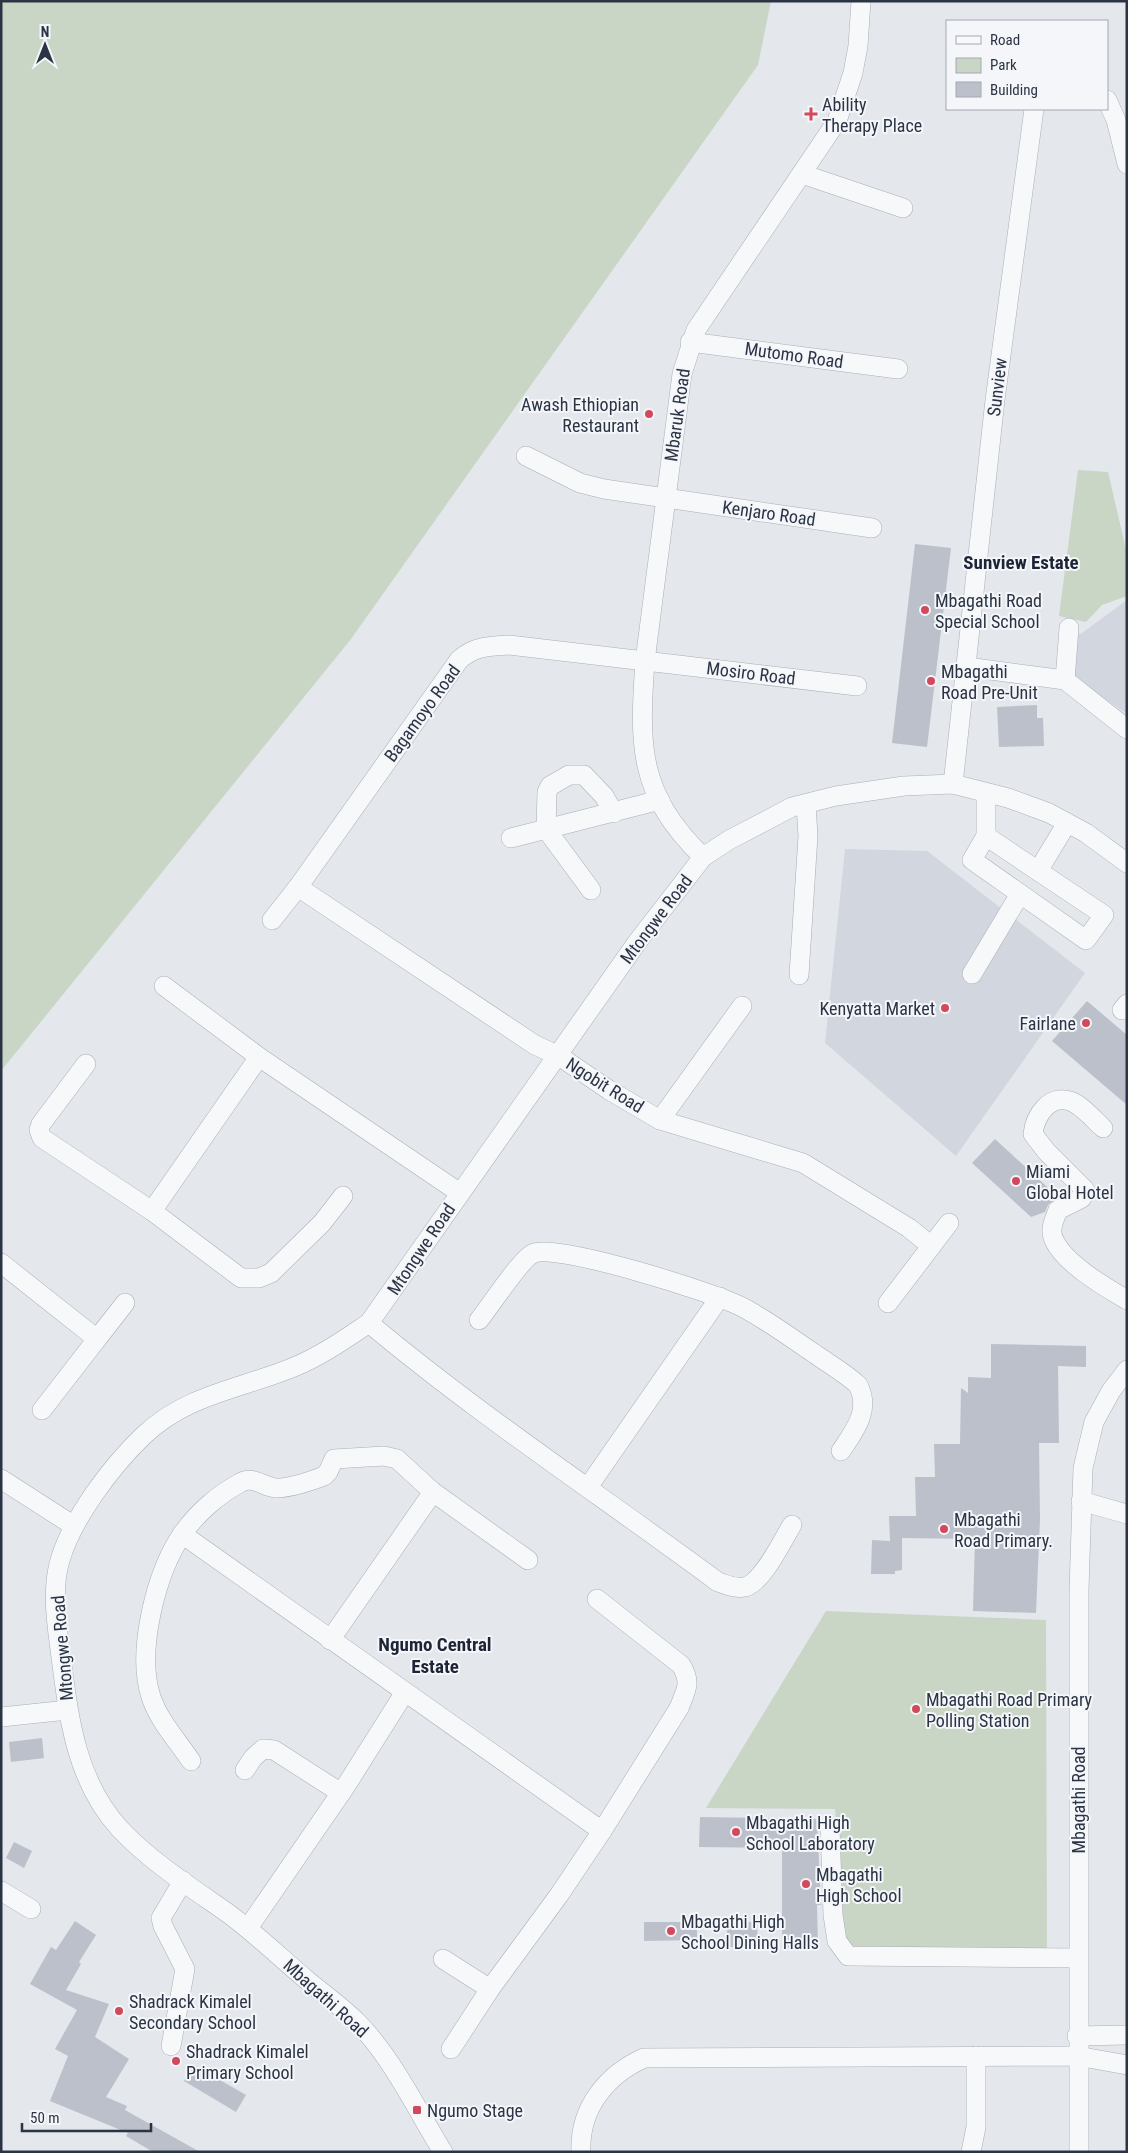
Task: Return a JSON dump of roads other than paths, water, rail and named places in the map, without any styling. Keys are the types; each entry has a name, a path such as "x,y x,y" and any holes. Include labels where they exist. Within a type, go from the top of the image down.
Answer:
{"street":[{"name":"Mbaruk Road","path":"704,857 674,827 660,800 644,760 642,744 645,661 682,374 690,342 719,294 802,174 836,121 845,100 858,46 861,1"},
{"path":"1108,102 1116,120 1127,164"},
{"name":"Sunview","path":"953,784 955,749 967,667 994,400 1034,110"},
{"path":"802,174 903,208"},
{"name":"Mutomo Road","path":"690,342 898,369"},
{"name":"Kenjaro Road","path":"526,456 580,483 666,499 872,528"},
{"path":"1065,680 1069,628"},
{"name":"Bagamoyo Road","path":"272,920 298,887 459,660 467,653 484,646 509,646 645,661"},
{"name":"Mosiro Road","path":"645,661 857,686"},
{"path":"967,667 1065,680 1127,729"},
{"path":"591,890 546,829 547,792 556,781 569,775 584,775 604,796 614,813"},
{"name":"Mtongwe Road","path":"248,1928 183,1881 121,1830 102,1806 79,1756 70,1730 56,1622 57,1573 74,1526 125,1456 145,1435 166,1419 198,1400 295,1367 332,1348 369,1323 559,1056 638,941 704,857 758,824 792,807 866,790 953,784 1049,813 1086,833 1127,863"},
{"path":"986,793 986,836 972,860 1086,940 1104,915 986,836"},
{"path":"511,838 660,800"},
{"path":"799,975 808,836 806,804"},
{"path":"1038,871 1067,823"},
{"name":"Ngobit Road","path":"298,887 535,1044 559,1056 609,1090 660,1120 803,1163 909,1228 930,1245"},
{"path":"972,974 1020,894"},
{"path":"164,986 259,1057 460,1193"},
{"path":"660,1120 742,1006"},
{"path":"152,1211 259,1057"},
{"path":"86,1064 41,1124 42,1138 152,1211 241,1278 249,1279 271,1273 322,1223 343,1196"},
{"path":"1103,1128 1072,1102 1058,1099 1046,1106 1035,1121 1033,1134 1046,1151 1085,1190 1082,1198 1058,1210 1052,1226 1054,1240 1078,1266 1099,1283 1127,1300"},
{"path":"888,1303 930,1245 949,1223"},
{"path":"479,1320 520,1265 532,1253 545,1250 609,1264 720,1297 775,1326 858,1385 864,1400 861,1419 841,1451"},
{"path":"1,1263 97,1339"},
{"path":"588,1487 720,1297"},
{"path":"42,1410 125,1303"},
{"path":"369,1323 418,1364 718,1582 733,1587 745,1587 758,1579 792,1525"},
{"name":"Mbagathi Road","path":"1079,2152 1077,2036 1081,1501 1083,1468 1094,1422 1111,1391 1127,1370"},
{"path":"191,1761 158,1714 150,1695 146,1658 152,1615 159,1587 182,1534 195,1518 241,1482 250,1480 271,1487 287,1486 324,1476 334,1459 384,1456 397,1459 432,1492 528,1560"},
{"path":"1,1479 74,1526"},
{"path":"330,1640 432,1492"},
{"path":"1081,1501 1127,1514"},
{"path":"182,1534 602,1831"},
{"path":"451,2049 490,1989 559,1896 602,1831 679,1708 688,1687 688,1676 681,1665 597,1599"},
{"path":"248,1928 341,1793 405,1692"},
{"path":"1,1717 68,1710"},
{"path":"245,1770 253,1758 263,1749 274,1750 341,1793"},
{"path":"830,1828 832,1915 836,1941 848,1956 1078,1958"},
{"path":"170,2046 185,1969 163,1926 161,1918 183,1881"},
{"path":"1,1891 31,1909"},
{"name":"Mbagathi Road","path":"248,1928 359,2023 382,2052 444,2152"},
{"path":"443,1959 490,1989"},
{"path":"1077,2036 1127,2035"},
{"path":"971,2152 976,2127 976,2056"},
{"path":"581,2152 582,2127 590,2105 608,2081 627,2066 644,2058 1077,2056 1127,2065"}],"place":[{"name":"Ability Therapy Place","path":"811,114"},
{"name":"Awash Ethiopian Restaurant","path":"649,414"},
{"name":"Mbagathi Road Special School","path":"925,610"},
{"name":"Mbagathi Road Pre-Unit","path":"931,681"},
{"name":"Kenyatta Market","path":"945,1008"},
{"name":"Fairlane","path":"1086,1023"},
{"name":"Miami Global Hotel","path":"1016,1181"},
{"name":"Mbagathi Road Primary.","path":"944,1529"},
{"name":"Mbagathi Road Primary Polling Station","path":"916,1709"},
{"name":"Mbagathi High School Laboratory","path":"736,1832"},
{"name":"Mbagathi High School","path":"806,1884"},
{"name":"Mbagathi High School Dining Halls","path":"671,1931"},
{"name":"Shadrack Kimalel Secondary School","path":"119,2011"},
{"name":"Shadrack Kimalel Primary School","path":"176,2061"},
{"name":"Ngumo Stage","path":"417,2110"}],"district":[{"name":"Sunview Estate","path":"1021,562"},
{"name":"Ngumo Central Estate","path":"435,1655"}]}
